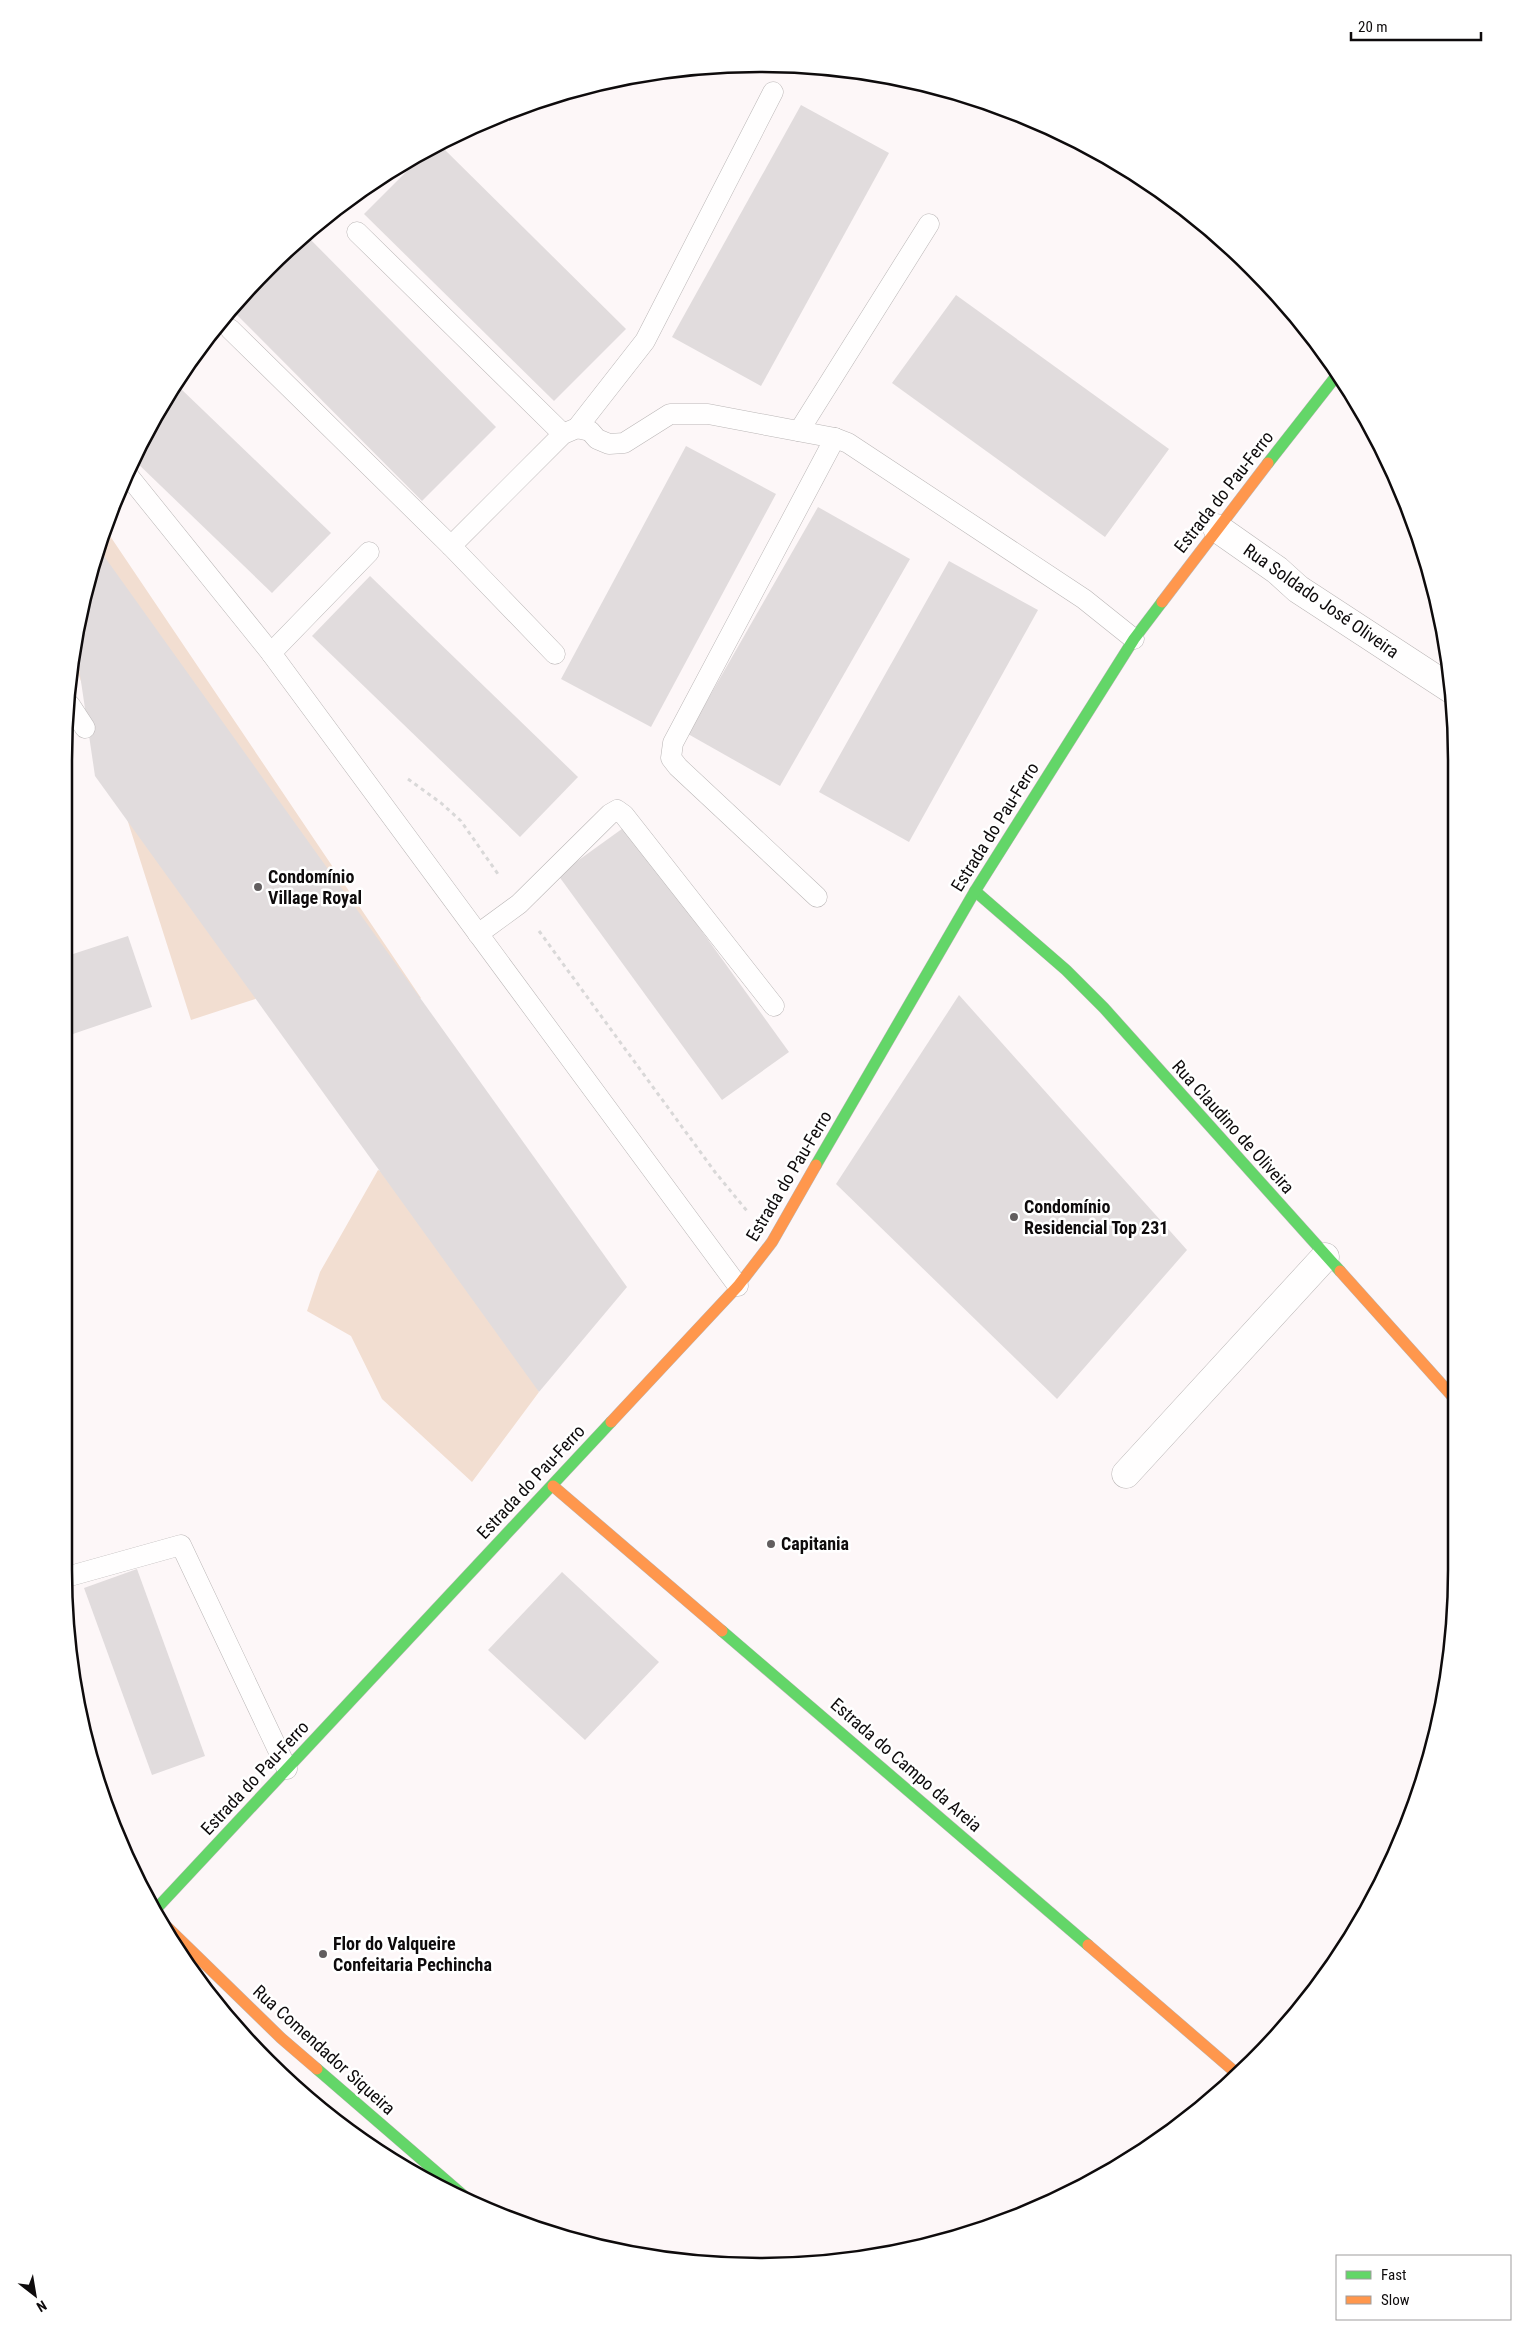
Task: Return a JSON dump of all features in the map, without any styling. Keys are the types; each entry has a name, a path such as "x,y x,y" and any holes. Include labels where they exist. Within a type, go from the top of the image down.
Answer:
{"street":[{"name":"Estrada do Pau-Ferro","path":"160,1905 738,1286 772,1242 975,892 1134,639 1217,528 1334,379"},
{"name":"Rua Soldado José Oliveira","path":"1217,528 1277,570 1298,589 1444,684"},
{"name":"Rua Claudino de Oliveira","path":"975,892 1066,970 1104,1008 1448,1393"},
{"path":"1126,1474 1326,1257"},
{"name":"Estrada do Campo da Areia","path":"553,1486 1232,2070"},
{"name":"Rua Comendador Siqueira","path":"182,1941 281,2038 449,2183"}],"lane":[{"path":"451,546 570,431 645,341 773,92"},
{"path":"799,431 929,224"},
{"path":"357,232 570,431 590,431 598,439 609,444 624,443 670,414 698,414 835,438 848,444 1084,599 1134,639"},
{"path":"230,329 451,546 555,654"},
{"path":"817,898 678,767 671,758 673,743 835,438"},
{"path":"132,481 271,653 738,1286"},
{"path":"271,653 369,552"},
{"path":"74,712 85,728"},
{"path":"478,934 519,904 610,814 617,810 624,814 774,1006"},
{"path":"72,1575 180,1545 287,1769"}],"path":[{"path":"359,773 378,761 382,761 441,803 461,821 519,904 715,1172 772,1242"}],"shaded area":[{"path":"110,536 421,998 318,1055 264,996 191,1020 101,737 78,672 96,582"},
{"path":"378,1170 430,1190 539,1392 472,1482 382,1399 351,1336 307,1311 320,1272"}],"building":[{"path":"801,105 889,153 761,386 672,337"},
{"path":"445,149 626,329 554,401 364,214 407,171"},
{"path":"311,240 496,427 422,501 237,315 274,274"},
{"path":"956,295 1169,449 1105,537 892,383"},
{"path":"181,389 331,533 272,593 139,465"},
{"path":"686,446 776,494 651,727 561,679"},
{"path":"818,507 910,559 780,786 688,734"},
{"name":"Condomínio Village Royal","path":"104,556 627,1287 539,1392 95,776 79,667 86,626"},
{"path":"949,561 1038,610 909,842 819,792"},
{"path":"370,576 578,777 520,837 312,636"},
{"path":"626,826 789,1052 722,1100 558,875"},
{"path":"128,936 152,1007 72,1034 72,954"},
{"name":"Condomínio Residencial Top 231","path":"959,995 1187,1250 1057,1399 836,1184"},
{"path":"137,1569 205,1756 152,1775 84,1588"},
{"path":"562,1572 659,1662 585,1740 488,1650"}],"traffic: fast":[{"path":"1268,463 1334,379"},
{"path":"816,1165 975,891 1134,639 1162,602"},
{"path":"975,891 1066,970 1104,1008 1340,1271"},
{"path":"160,1905 611,1422"},
{"path":"722,1631 1088,1945"},
{"path":"317,2069 449,2183"}],"traffic: slow":[{"path":"1162,602 1268,463"},
{"path":"611,1422 738,1286 772,1242 816,1165"},
{"path":"1340,1271 1448,1391"},
{"path":"553,1486 722,1631"},
{"path":"182,1941 281,2038 317,2069"},
{"path":"1088,1945 1232,2070"}],"place":[{"name":"Condomínio Village Royal","path":"258,887"},
{"name":"Condomínio Residencial Top 231","path":"1014,1217"},
{"name":"Capitania","path":"771,1544"},
{"name":"Flor do Valqueire Confeitaria Pechincha","path":"323,1954"}]}
